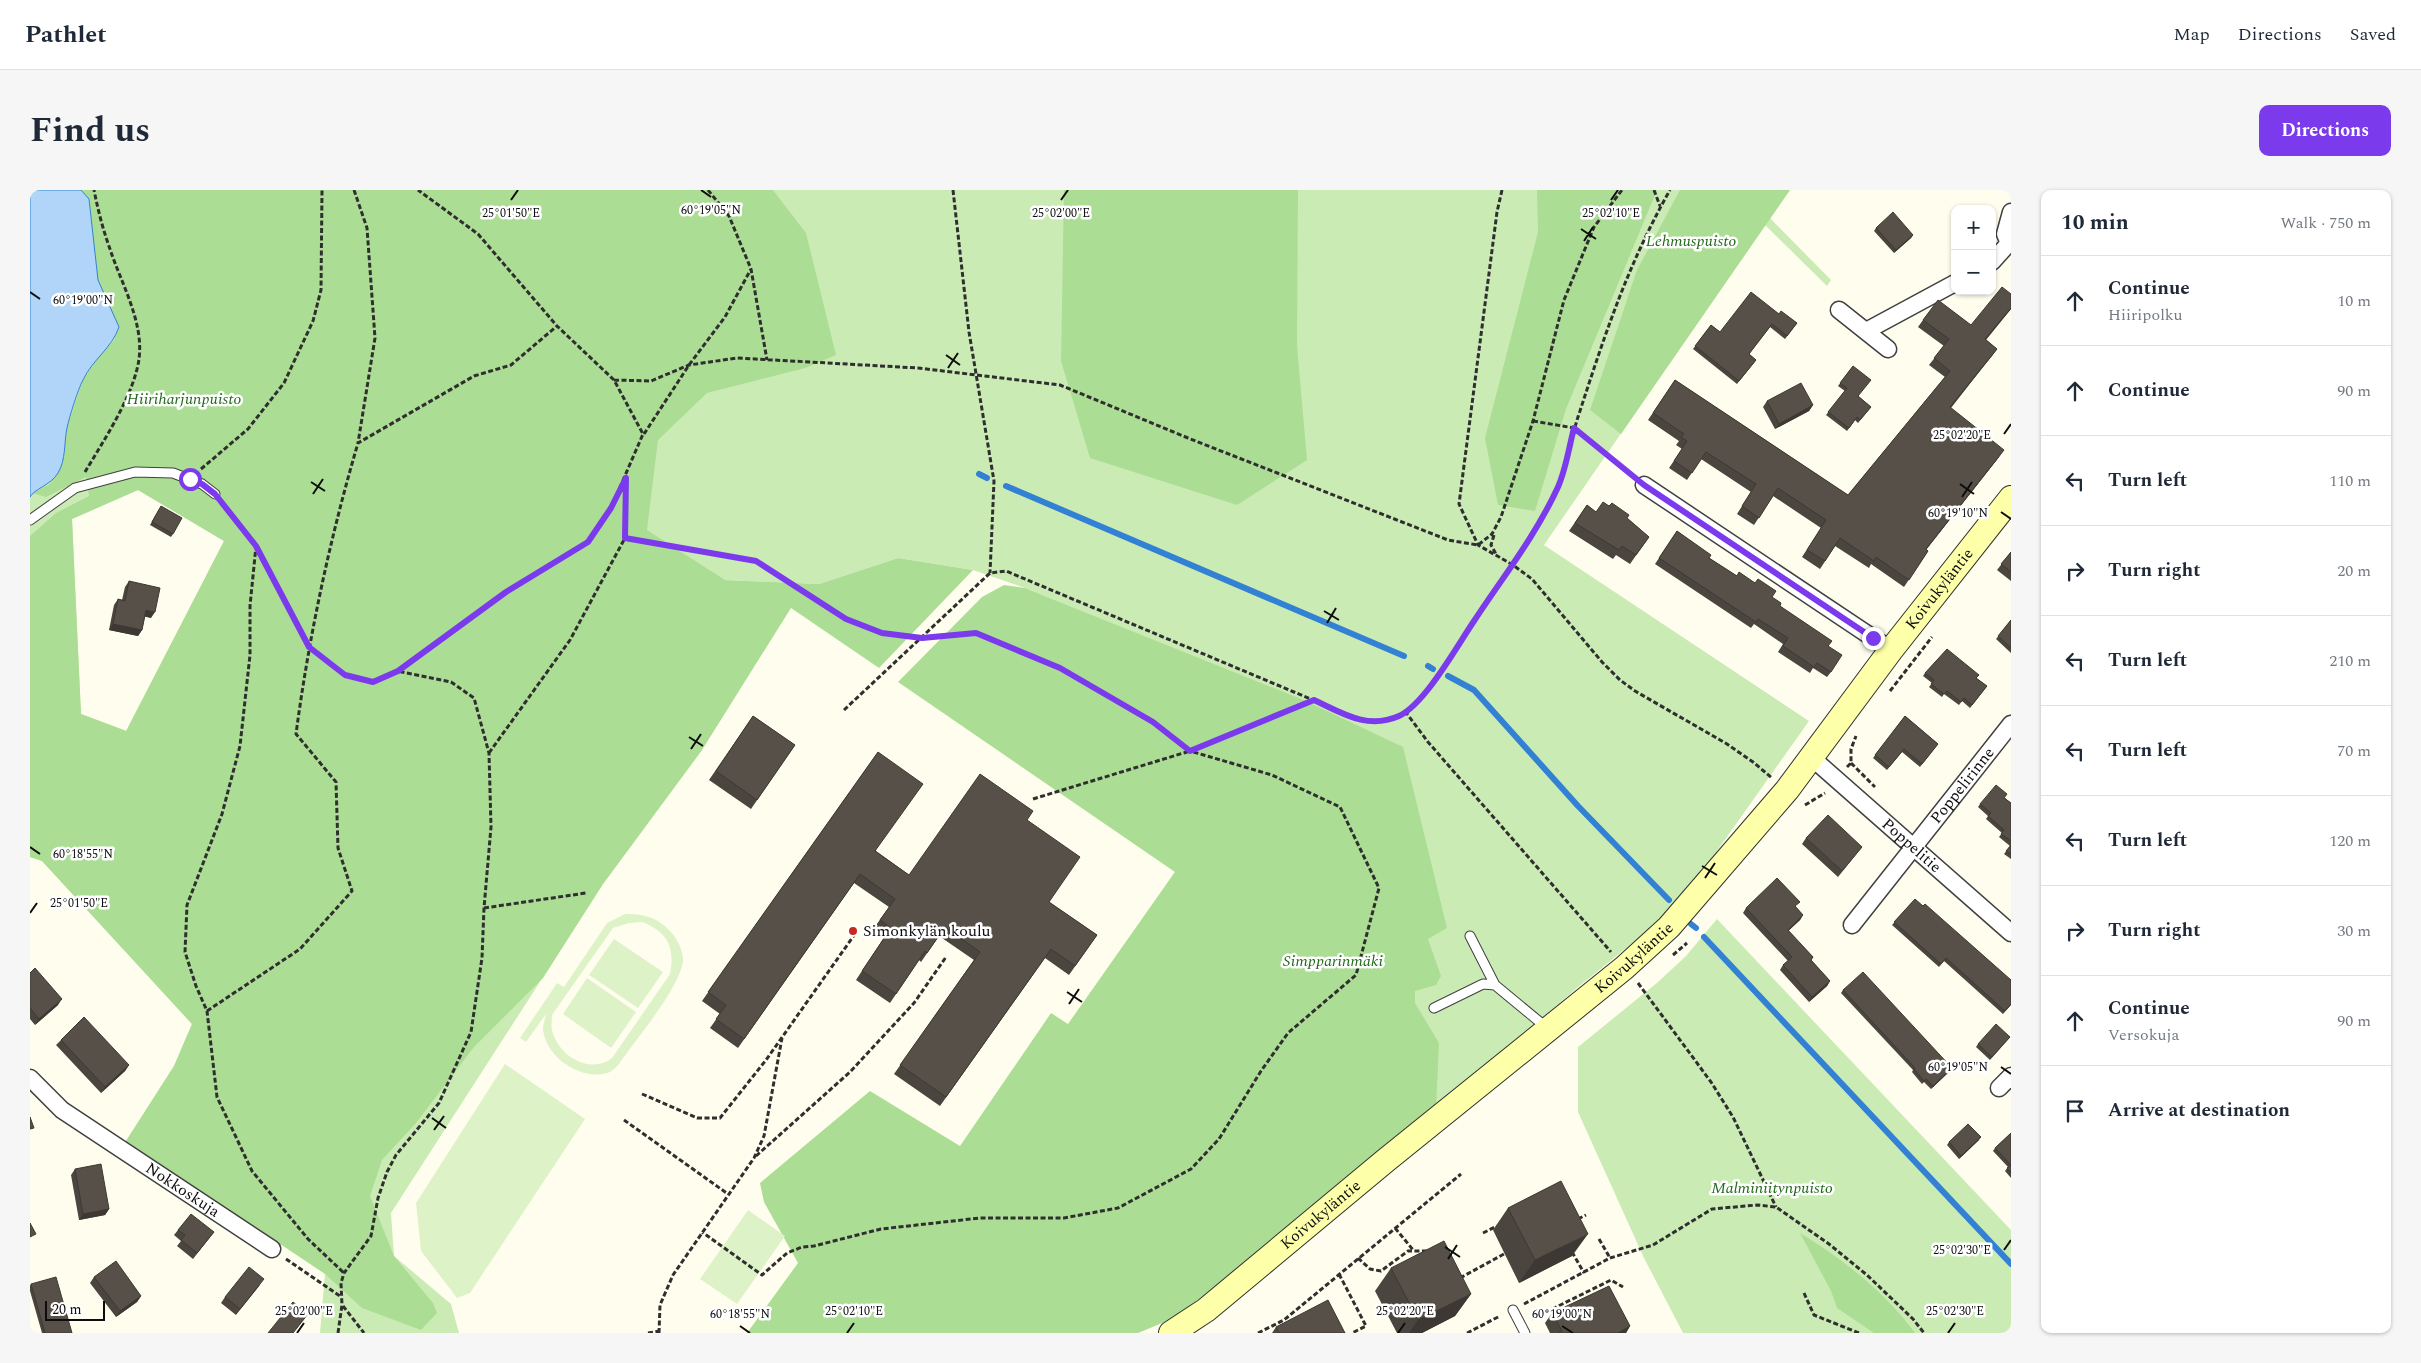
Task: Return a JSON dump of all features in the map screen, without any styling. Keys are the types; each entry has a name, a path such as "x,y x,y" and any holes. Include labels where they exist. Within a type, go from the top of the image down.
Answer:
{"main road":[{"name":"Koivukyläntie","path":"1171,1333 1206,1310 1548,1029 1631,976 1670,927 1787,790 1891,650 2011,498"}],"street":[{"path":"1996,258 2010,244 2005,234 2011,212"},
{"path":"1866,331 1951,285"},
{"path":"1839,310 1888,349"},
{"path":"1644,485 1891,650"},
{"name":"Poppelirinne","path":"1852,925 2011,724"},
{"name":"Poppelitie","path":"1812,757 2011,933"},
{"path":"1999,1088 2011,1076"},
{"name":"Nokkoskuja","path":"30,1078 62,1110 272,1249"}],"lane":[{"path":"30,520 75,488 135,472 173,473 202,484 215,494"},
{"path":"1470,936 1495,985 1548,1029"},
{"path":"1434,1008 1483,984 1495,985"},
{"path":"1513,1310 1523,1329"}],"path":[{"path":"75,488 115,421 135,374 140,346 138,327 109,248 94,190"},
{"path":"190,479 248,429 278,391 284,383 313,321 321,290 322,190"},
{"path":"208,1011 300,949 352,891 338,848 336,782 296,734 309,647 345,488 358,443 375,338 367,228 354,190"},
{"path":"418,190 478,234 557,326 614,380 644,434"},
{"path":"708,190 729,216 751,269 767,360"},
{"path":"952,190 975,374 994,481 990,573"},
{"path":"1478,545 1459,504 1497,212 1502,190"},
{"path":"1497,556 1491,545 1495,529 1514,480 1533,421 1564,300 1594,226 1622,190"},
{"path":"1654,190 1660,207"},
{"path":"844,710 990,573 1006,571 1363,722 1383,721 1405,712 1432,683 1513,565 1546,512 1559,484 1574,428 1630,265 1670,190"},
{"path":"215,494 256,546 309,647 345,675 373,682 398,671 506,592 588,542 611,508 644,434 689,365 725,318 751,269"},
{"path":"358,443 474,376 510,365 557,326"},
{"path":"614,380 650,381 689,365 738,358 837,362 975,374 1060,385 1188,438 1448,540 1478,545 1513,565 1538,586 1602,662 1620,680 1635,691 1727,744 1753,762 1770,777"},
{"path":"1533,421 1574,428 1644,485"},
{"path":"489,753 570,640 625,538 626,478"},
{"path":"1478,545 1492,534 1495,529"},
{"path":"625,538 756,561 846,619 882,633 922,638 976,633 1060,668 1153,722 1190,751 1272,775 1340,807 1380,888 1356,975 1288,1033 1260,1072 1219,1139 1191,1169 1118,1208 1064,1218 980,1218 881,1229 814,1246 802,1247 787,1253 762,1275 702,1232"},
{"path":"256,546 250,606 250,655 240,746 222,814 187,905 186,952 196,986 208,1011 217,1097 252,1172 308,1239 344,1273"},
{"path":"338,1333 344,1273 371,1236 378,1198 392,1162 439,1103 471,1032 482,958 490,827 489,753 474,698 451,682 398,671"},
{"path":"1033,799 1190,751 1314,700"},
{"path":"1405,712 1428,742 1631,976 1711,1082 1733,1117 1776,1207 1867,1276 1913,1319 1924,1333"},
{"path":"484,908 586,893"},
{"path":"642,1094 697,1118 720,1118 782,1038 855,934"},
{"path":"754,1158 850,1072 914,1003 946,957"},
{"path":"648,1333 659,1332 660,1305 673,1275 754,1158 764,1136 782,1038"},
{"path":"624,1120 728,1194"},
{"path":"1258,1333 1284,1320 1461,1174"},
{"path":"1579,1276 1610,1258 1654,1246 1712,1209 1748,1205 1776,1207"},
{"path":"1574,1222 1586,1215"},
{"path":"1483,1233 1499,1225"},
{"path":"1395,1228 1414,1251"},
{"path":"1598,1239 1610,1258"},
{"path":"1568,1244 1584,1273"},
{"path":"272,1249 341,1296"},
{"path":"1358,1258 1370,1269 1381,1271 1408,1251 1433,1251"},
{"path":"1454,1272 1457,1280 1504,1254"},
{"path":"1339,1274 1366,1326 1352,1333"},
{"path":"1523,1329 1611,1280 1623,1287"},
{"path":"1804,1293 1814,1315 1859,1333"},
{"path":"342,1305 364,1333"}],"green space":[{"name":"Hiiriharjunpuisto","path":"30,190 1790,190 1770,218 1831,280 1827,286 1765,225 1544,545 1809,721 1678,906 1577,988 1436,1109 1176,1317 1138,1333 1077,1012 1175,872 1303,700 1025,588 973,570 898,558 819,584 725,580 702,750 603,884 391,1213 394,1256 451,1304 459,1333 320,1333 325,1273 126,1141 174,1066 192,1024 42,861 30,857","holes":["138,490 224,541 127,731 81,714 72,519"]},
{"name":"Hiiriharjunpuisto","path":"81,190 773,190 806,233 836,355 805,368 707,393 658,440 647,530 725,580 819,584 898,558 973,570 879,668 791,608 702,750 603,884 543,978 474,1047 416,1123 382,1160 370,1196 394,1256 433,1303 437,1313 421,1330 362,1308 325,1274 126,1141 174,1066 192,1024 42,861 30,857 30,536 56,513 89,496 86,477 46,497 32,493 50,484 64,457 67,427 83,380 96,360 115,339 98,280 89,199","holes":["138,490 224,541 126,731 81,714 72,519"]},
{"path":"1064,190 1298,190 1297,345 1307,460 1237,505 1090,458 1061,361"},
{"path":"1537,190 1657,190 1566,409 1535,511 1498,505 1485,438 1538,232"},
{"name":"Lehmuspuisto","path":"1680,190 1790,190 1621,434 1590,410 1637,270"},
{"name":"Simpparinmäki","path":"1004,585 1025,588 1304,700 1403,747 1447,928 1428,939 1441,976 1436,985 1415,991 1415,1003 1439,1043 1436,1109 1176,1317 1138,1333 747,1333 798,1263 764,1202 760,1183 870,1091 960,1146 1051,1013 1068,1024 1175,872 898,682 982,597"},
{"path":"625,914 655,919 675,937 680,945 683,962 680,973 665,1000 619,1064 609,1072 597,1075 576,1070 557,1057 550,1049 543,1029 546,1014 526,1042 520,1038 557,983 564,987 607,923","holes":["643,922 652,926 668,942 671,956 670,974 612,1058 603,1063 594,1064 576,1060 568,1055 555,1039 552,1028 552,1015 613,928 629,923"]},
{"name":"Malminiitynpuisto","path":"1717,919 2011,1230 2011,1333 1683,1333 1644,1258 1578,1112 1578,1047 1658,982 1686,956"},
{"path":"614,939 663,972 638,1008 589,975"},
{"path":"587,978 636,1012 611,1048 563,1014"},
{"path":"505,1064 585,1119 470,1293 457,1298 421,1251 416,1203"},
{"path":"748,1210 785,1236 737,1304 700,1279"},
{"path":"1800,1233 1832,1254 1863,1278 1891,1304 1915,1333 1874,1333 1837,1308 1831,1291"}],"water":[{"path":"30,190 81,190 89,199 98,280 119,327 112,341 91,366 81,384 68,423 61,468 51,481 30,497"}],"building":[{"path":"1893,212 1913,235 1896,250 1876,228"},
{"path":"2002,287 2011,294 2011,308 1985,339 1997,349 1950,407 2004,450 1926,549 1928,551 1909,580 1876,557 1874,561 1840,538 1825,561 1807,550 1826,520 1778,488 1759,518 1742,506 1756,484 1706,452 1692,473 1674,461 1687,441 1681,437 1684,434 1653,413 1675,380 1848,495 1950,371 1934,358 1949,339 1923,320 1938,300 1971,325"},
{"path":"1751,292 1779,314 1781,311 1797,323 1787,336 1772,324 1749,354 1756,360 1739,381 1695,346 1711,325 1720,332"},
{"path":"1853,366 1871,380 1858,396 1871,407 1860,420 1857,417 1849,428 1828,412 1847,388 1840,383"},
{"path":"1801,383 1813,405 1779,424 1767,401"},
{"path":"1603,502 1609,506 1612,503 1629,515 1627,518 1649,537 1636,555 1622,546 1619,550 1575,523 1587,505 1596,512"},
{"path":"161,506 182,518 173,534 152,522"},
{"path":"1677,531 1711,555 1709,558 1737,576 1739,572 1755,583 1758,579 1776,591 1772,597 1781,603 1780,606 1832,641 1828,646 1842,655 1831,672 1817,663 1814,667 1783,646 1788,638 1758,619 1756,622 1659,558"},
{"path":"2011,552 2011,572 2001,564"},
{"path":"129,581 160,588 155,612 146,610 142,630 113,624 118,599 125,601"},
{"path":"2011,620 2011,648 1998,636"},
{"path":"1947,649 1979,675 1976,678 1987,686 1972,705 1964,698 1961,702 1947,691 1944,694 1931,684 1934,680 1925,673"},
{"path":"753,716 795,745 757,800 716,771"},
{"path":"1905,716 1938,744 1922,764 1904,749 1889,767 1875,755"},
{"path":"878,752 923,784 875,851 909,875 980,774 1033,811 1027,820 1080,857 1049,902 1097,935 1075,966 1051,949 946,1097 900,1065 980,952 945,927 927,953 925,951 896,994 862,971 891,928 880,920 895,899 860,874 744,1039 716,1019 726,1005 708,992"},
{"path":"1996,785 2007,794 2004,798 2011,803 2011,841 2001,834 2004,830 1988,816 1991,813 1980,804"},
{"path":"1828,815 1862,847 1842,871 1806,838"},
{"path":"2011,845 2011,854 2006,851"},
{"path":"1777,878 1800,902 1795,906 1803,915 1788,930 1813,957 1811,960 1830,981 1812,997 1783,965 1792,957 1746,908"},
{"path":"1915,899 1923,906 1925,904 2011,980 2011,1004 2005,1011 1946,958 1941,964 1894,922"},
{"path":"35,968 62,999 39,1019 30,1008 30,973"},
{"path":"1863,972 1952,1068 1933,1086 1926,1079 1924,1081 1915,1068 1843,990"},
{"path":"84,1017 129,1065 105,1087 61,1040"},
{"path":"1996,1024 2010,1037 1992,1057 1978,1044"},
{"path":"30,1117 34,1128 30,1129"},
{"path":"1968,1124 1981,1137 1961,1156 1949,1142"},
{"path":"2011,1133 2011,1165 1995,1148"},
{"path":"101,1164 109,1209 83,1214 75,1169"},
{"path":"2011,1165 2011,1173 2007,1168"},
{"path":"1561,1181 1588,1234 1535,1260 1508,1208"},
{"path":"191,1214 214,1232 197,1253 181,1240 185,1235 178,1230"},
{"path":"30,1223 36,1234 30,1237"},
{"path":"1444,1241 1471,1294 1418,1320 1391,1268"},
{"path":"116,1261 141,1296 120,1311 94,1277"},
{"path":"249,1267 264,1279 240,1309 225,1297"},
{"path":"56,1277 72,1333 45,1333 31,1284"},
{"path":"1609,1286 1630,1326 1618,1333 1558,1333 1562,1331 1552,1313"},
{"path":"1328,1300 1345,1333 1279,1333 1276,1327"},
{"path":"293,1302 308,1314 293,1333 268,1333"}],"waterway":[{"path":"979,474 987,478"},
{"path":"1006,486 1404,656"},
{"path":"1428,666 1433,669"},
{"path":"1448,676 1474,690 1578,806 1669,900"},
{"path":"1691,924 1696,928"},
{"path":"1704,937 2011,1264"}],"place":[{"name":"Simonkylän koulu","path":"853,931"}],"route":[{"path":"190,479 202,484 215,494 256,546 309,647 345,675 373,682 398,671 506,592 555,564 588,542 611,508 626,478 625,538 756,561 846,619 882,633 922,638 976,633 1060,668 1153,722 1190,751 1314,700 1363,722 1383,721 1400,715 1413,705 1432,683 1513,565 1546,512 1559,484 1574,428 1644,485 1873,638"}]}
